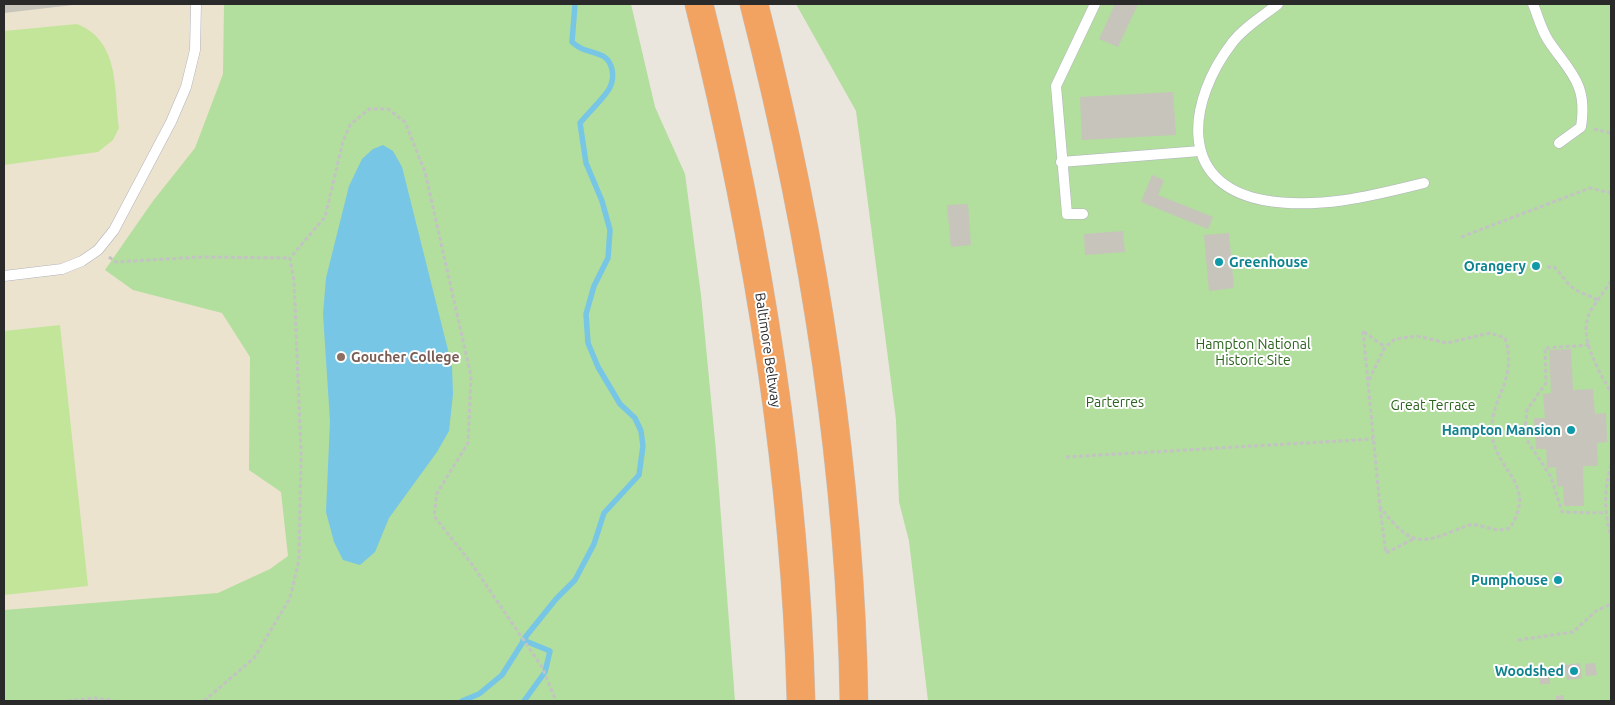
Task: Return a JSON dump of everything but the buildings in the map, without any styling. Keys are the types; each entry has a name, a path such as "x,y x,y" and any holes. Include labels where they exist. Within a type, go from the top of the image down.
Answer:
{"highway":[{"name":"Baltimore Beltway","path":"699,4 724,104 750,235 771,357 790,525 801,701"},
{"path":"754,4 777,93 796,188 823,344 843,516 854,656 854,701"}],"lane":[{"path":"4,276 62,269 82,261 98,250 114,230 171,122 186,87 195,50 196,4"},
{"path":"1083,214 1067,214 1061,162 1056,86 1094,4"},
{"path":"1278,4 1232,42 1210,79 1199,107 1197,134 1200,151 1209,169 1220,182 1240,194 1264,200 1330,202 1424,183"},
{"path":"1533,4 1547,38 1577,79 1582,94 1584,110 1581,127 1559,143"},
{"path":"1061,162 1200,151"}],"path":[{"path":"290,258 325,217 343,141 350,125 369,110 388,110 404,122 425,172 471,376 468,442 437,493 434,516 471,563 542,667 556,701"},
{"path":"1461,237 1590,188 1611,194"},
{"path":"98,250 116,262 201,257 290,258"},
{"path":"204,701 254,658 290,598 299,560 301,453 294,281 290,258"},
{"path":"1547,267 1554,267 1566,282 1578,292 1586,292 1598,301"},
{"path":"1611,281 1590,311 1587,324 1589,345 1593,358 1611,393"},
{"path":"1368,382 1385,347 1396,339 1417,336 1447,343 1490,333 1505,338 1510,364 1495,410 1492,429 1496,448 1516,482 1520,500 1518,515 1510,528 1499,532 1475,524 1428,541 1412,540 1386,553 1380,507 1363,331 1385,347"},
{"path":"1589,345 1546,348 1546,383 1527,410 1525,428 1528,442 1550,477 1562,512 1606,513"},
{"path":"1492,429 1525,428"},
{"path":"1066,457 1373,439"},
{"path":"1611,465 1606,493 1606,513 1611,537"},
{"path":"1380,507 1396,528 1412,540"},
{"path":"1518,640 1573,632 1596,611 1611,604"},
{"path":"68,701 95,698 116,701"}],"shaded area":[{"name":"Goucher College","path":"4,4 618,4 702,550 4,701"}],"green space":[{"name":"Goucher College","path":"224,4 631,4 655,107 685,174 701,295 716,451 735,701 4,701 4,610 218,593 270,569 288,556 281,492 249,470 250,357 222,313 133,290 105,270 153,201 195,148 223,74"},
{"name":"Hampton National Historic Site","path":"796,4 1611,4 1611,701 928,701 909,541 899,502 896,420 856,111"},
{"path":"77,24 91,32 101,42 108,54 115,82 119,128 113,140 98,152 4,165 4,31"},
{"path":"60,325 88,586 4,595 4,331"}],"water":[{"path":"383,145 393,151 402,167 452,366 453,394 449,431 437,452 389,518 375,552 360,565 343,560 334,542 326,512 330,421 323,314 326,278 349,186 362,159 373,149"}],"waterway":[{"path":"524,701 545,672 550,651 523,640 556,599 575,580 594,544 604,513 639,475 643,446 641,431 635,418 620,404 598,367 588,343 586,314 594,286 608,258 610,230 602,201 586,163 580,123 608,90 612,83 613,74 609,62 603,56 580,48 572,42 575,4"},
{"path":"462,701 479,694 502,675 526,637"}],"place":[{"name":"Greenhouse","path":"1219,262"},
{"name":"Orangery","path":"1536,266"},
{"name":"Goucher College","path":"341,357"},
{"name":"Hampton Mansion","path":"1571,430"},
{"name":"Pumphouse","path":"1558,580"},
{"name":"Woodshed","path":"1574,671"}],"park label":[{"name":"Parterres","path":"1115,402"},
{"name":"Great Terrace","path":"1433,405"}]}
